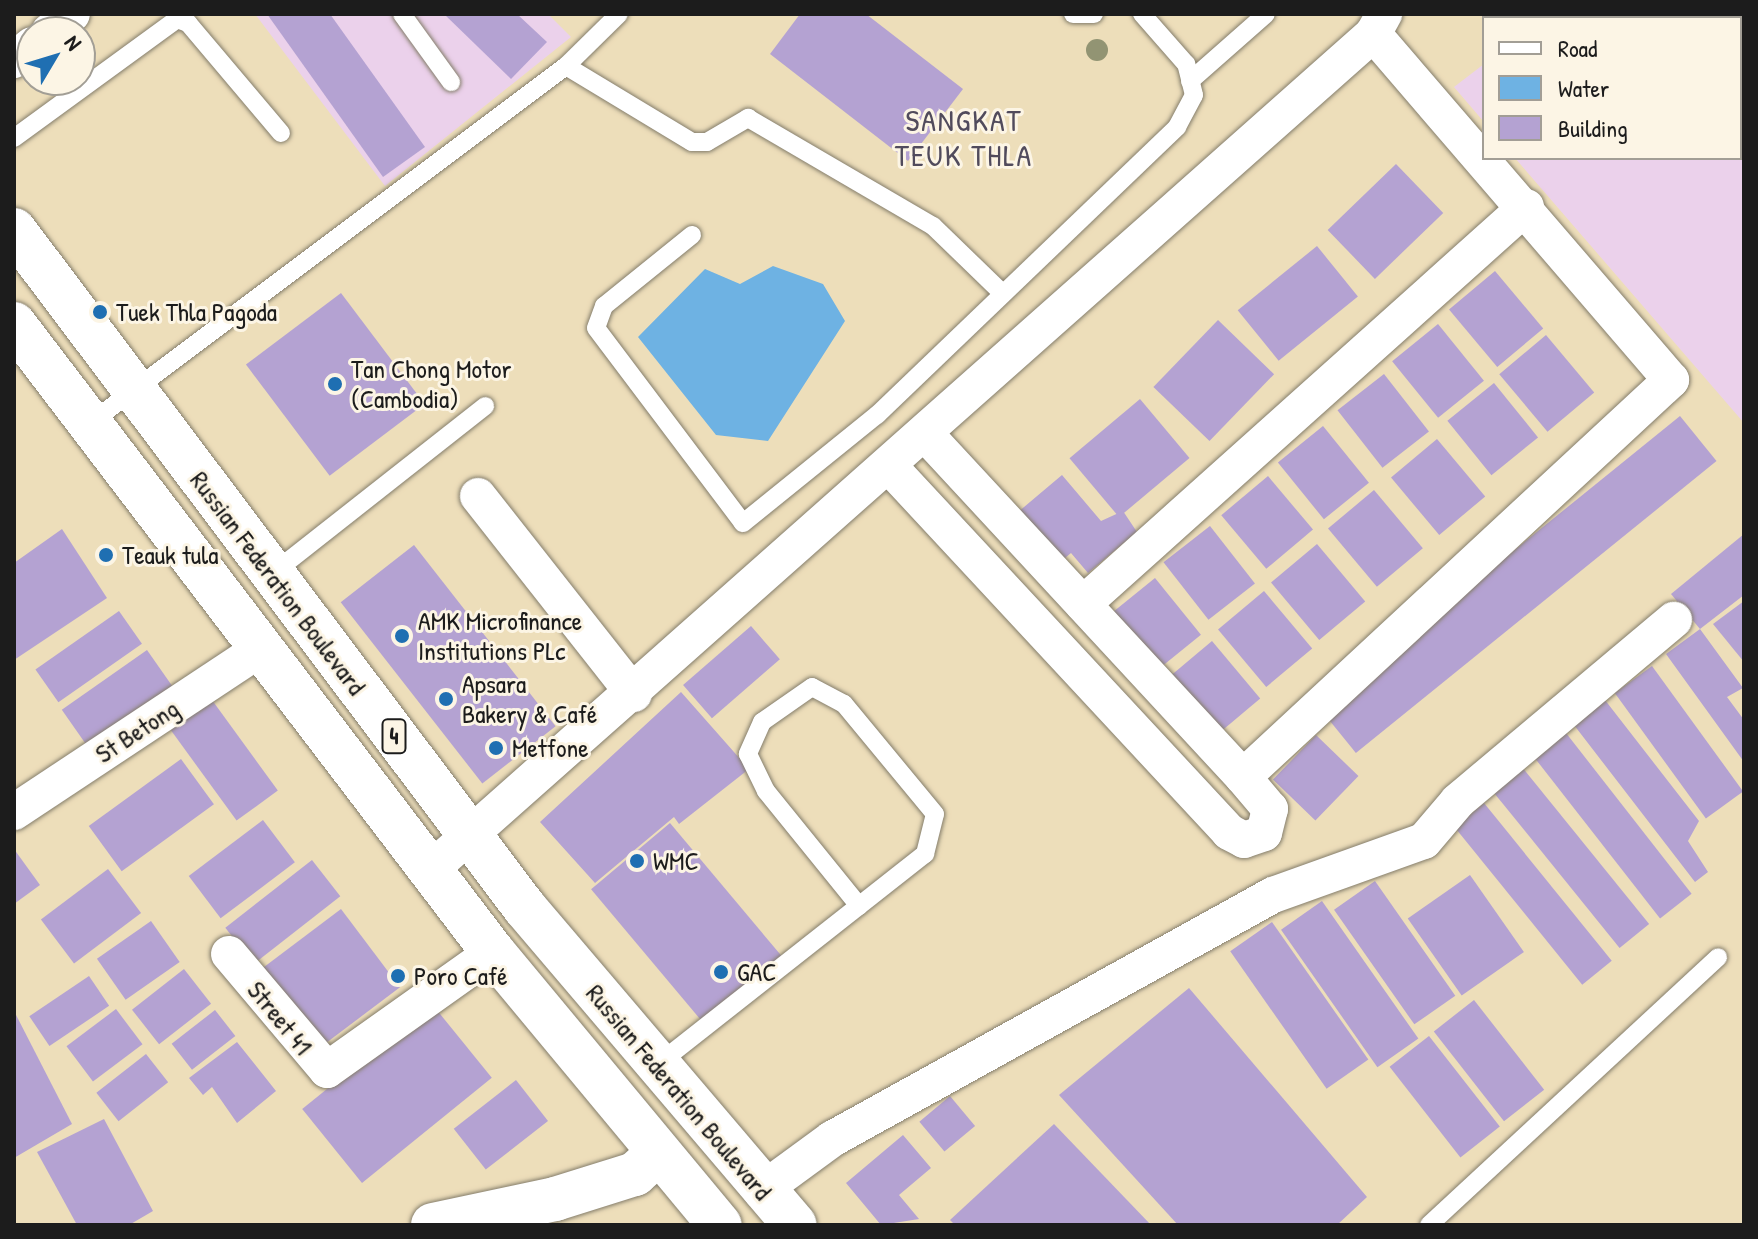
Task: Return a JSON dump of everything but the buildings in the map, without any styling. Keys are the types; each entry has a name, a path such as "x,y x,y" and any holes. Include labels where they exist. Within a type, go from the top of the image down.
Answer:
{"main road":[{"name":"Russian Federation Boulevard","path":"14,230 471,838 655,1066 761,1191 795,1225"},
{"name":"Russian Federation Boulevard","path":"14,324 429,871 657,1154 720,1225"},
{"path":"433,1225 491,1219 635,1174 657,1154"}],"street":[{"path":"429,871 471,838 926,435 1378,24 1482,153"},
{"path":"1243,777 1671,380 1488,160"},
{"path":"1083,604 1526,207"},
{"path":"890,467 1229,832 1252,839 1264,833 1270,809 1243,777 926,435"},
{"path":"478,496 634,694"},
{"path":"761,1191 832,1139 1273,895 1424,841 1458,801 1674,620"},
{"name":"St Betong","path":"14,812 259,650"},
{"name":"Street 41","path":"229,954 327,1070 493,952"}],"lane":[{"path":"402,14 451,82"},
{"path":"88,424 566,66 619,14"},
{"path":"1073,14 1094,14"},
{"path":"692,235 604,306 596,328 743,523 877,415 999,290 1177,127 1194,95 1186,64 1142,14"},
{"path":"1190,81 1266,14"},
{"path":"14,138 177,19 188,23 281,133"},
{"path":"566,66 692,142 707,142 748,118 933,226 999,290"},
{"path":"271,575 485,406"},
{"path":"655,1066 859,906 925,854 935,814 844,704 812,687 762,722 748,754 766,791 859,906"},
{"path":"1429,1225 1718,957"}],"shaded area":[{"path":"255,14 548,14 571,37 385,186"},
{"path":"1504,14 1744,14 1744,423 1517,160 1742,160 1742,16"},
{"path":"1482,66 1482,120 1454,87"}],"water":[{"path":"773,266 823,284 845,321 768,441 716,435 638,337 705,269 740,284"}],"place":[{"name":"Tuek Thla Pagoda","path":"100,312"},
{"name":"Tan Chong Motor (Cambodia)","path":"335,384"},
{"name":"Teauk tula","path":"106,555"},
{"name":"AMK Microfinance Institutions PLc","path":"402,636"},
{"name":"Apsara Bakery & Café","path":"446,699"},
{"name":"Metfone","path":"496,748"},
{"name":"WMC","path":"637,861"},
{"name":"GAC","path":"721,972"},
{"name":"Poro Café","path":"398,976"}],"district":[{"name":"SANGKAT TEUK THLA","path":"964,137"}]}
